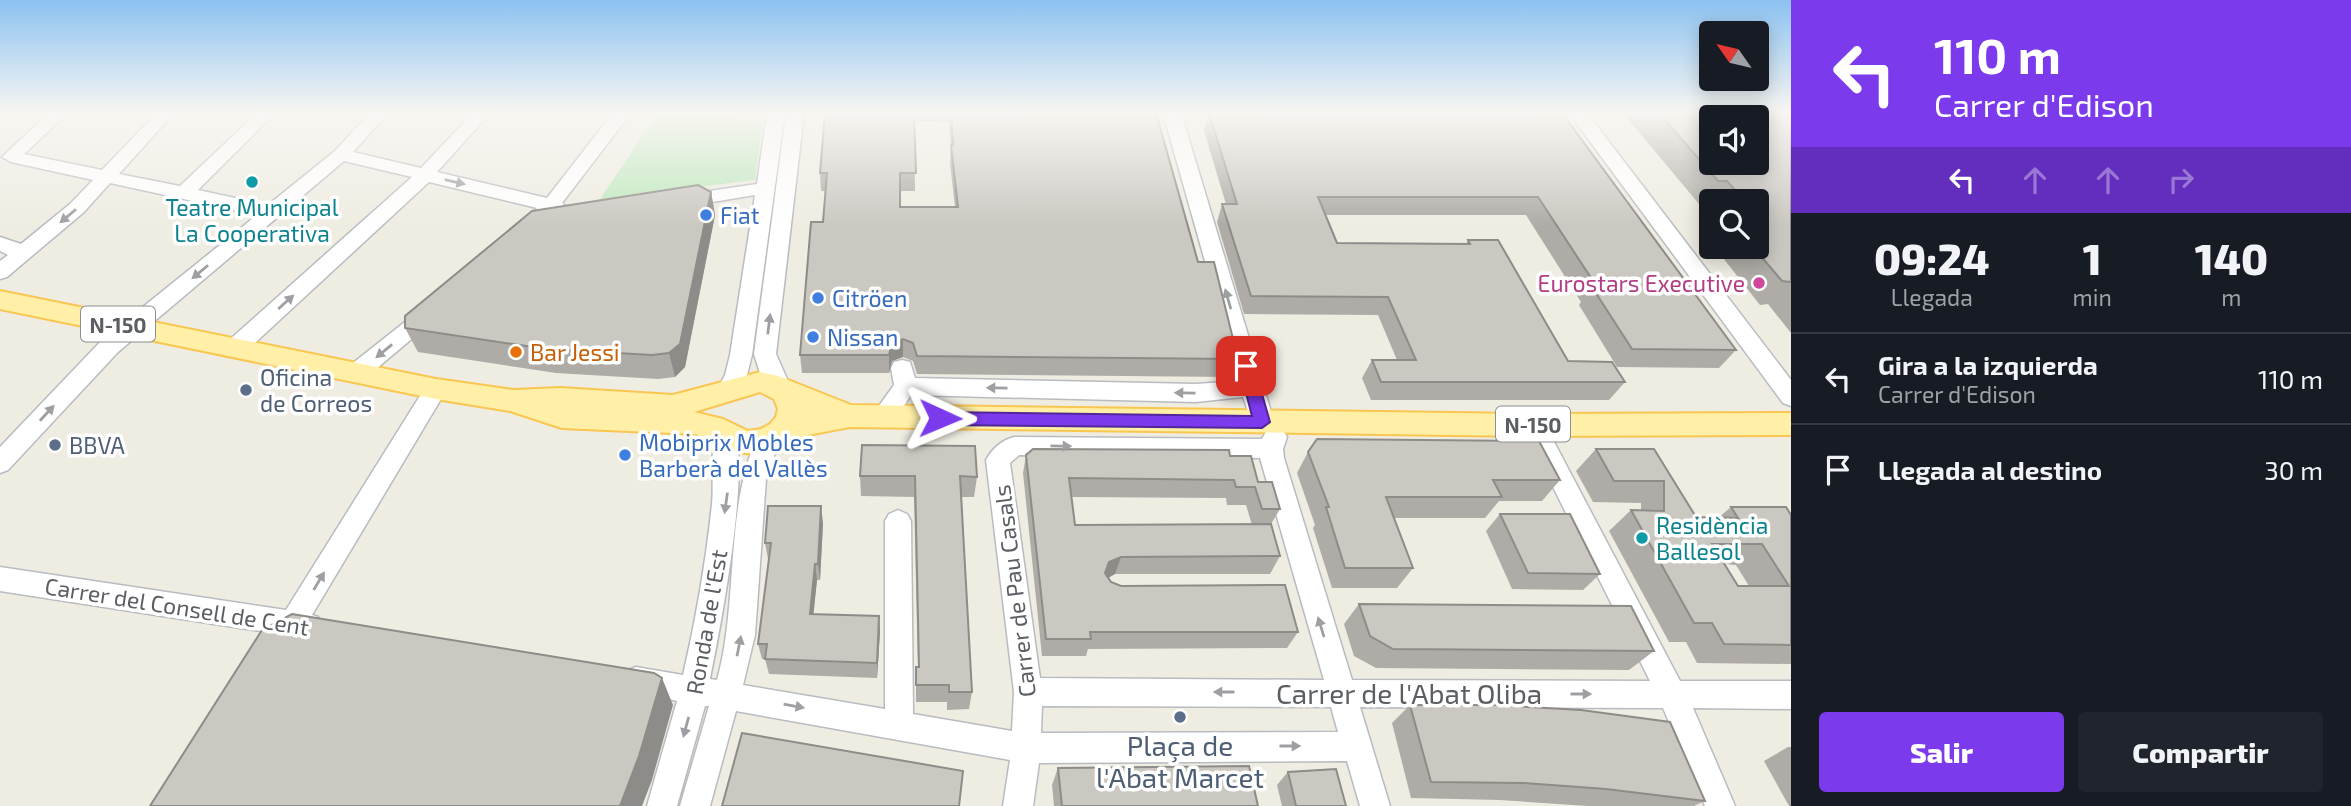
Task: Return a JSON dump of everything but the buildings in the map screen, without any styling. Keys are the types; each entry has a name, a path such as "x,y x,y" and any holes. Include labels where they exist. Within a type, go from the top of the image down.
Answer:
{"main road":[{"name":"N-150","path":"0,300 436,389 514,401 546,413 694,424 723,433 736,441 748,442 849,416 1149,421 1270,438 1534,425 1791,424"},
{"name":"N-150","path":"514,401 561,398 655,407 690,403 754,382 781,389 849,416"},
{"path":"775,434 790,418 792,407 781,389"},
{"path":"723,433 714,416 715,409 727,391"}],"street":[{"path":"18,151 11,157 272,212"},
{"path":"0,272 77,208 130,151"},
{"path":"184,193 228,151"},
{"path":"0,463 110,346 345,151"},
{"path":"235,348 424,175 447,151"},
{"path":"510,244 551,205 593,151"},
{"path":"727,391 736,374 741,355 765,188 774,151"},
{"path":"779,151 765,354 771,373 781,389"},
{"path":"1183,151 1270,438 1309,588 1375,806"},
{"path":"1606,151 1791,397"},
{"path":"341,155 551,205 578,216 542,221 531,226"},
{"path":"662,204 765,188"},
{"path":"0,243 22,253"},
{"path":"356,373 446,299"},
{"path":"883,417 904,377 954,387 1195,393 1253,388"},
{"path":"940,418 954,387"},
{"path":"274,654 436,389"},
{"path":"1114,391 1149,421"},
{"path":"1534,425 1671,694 1720,806"},
{"name":"Ronda de l'Est","path":"662,806 688,721 704,654 728,490 723,433"},
{"name":"Ronda de l'Est","path":"695,806 741,635 754,479 775,434"},
{"name":"Carrer de Pau Casals","path":"1018,806 1026,748 1028,692 998,460 1014,446 1238,447 1270,438"},
{"path":"898,521 899,725"},
{"name":"Carrer del Consell de Cent","path":"0,579 335,630"},
{"path":"1282,588 1309,588"},
{"path":"611,676 1026,748 1357,746"},
{"name":"Carrer de l'Abat Oliba","path":"1028,692 1791,695"}],"green space":[{"path":"633,151 759,151 755,180 600,199"}],"place":[{"name":"Teatre Municipal La Cooperativa","path":"252,182"},
{"name":"Fiat","path":"706,215"},
{"name":"Eurostars Executive","path":"1759,283"},
{"name":"Citröen","path":"818,298"},
{"name":"Nissan","path":"813,337"},
{"name":"Bar Jessi","path":"516,352"},
{"name":"Oficina de Correos","path":"246,390"},
{"name":"BBVA","path":"55,445"},
{"name":"Mobiprix Mobles Barberà del Vallès","path":"625,455"},
{"name":"Residència Ballesol","path":"1642,538"},
{"name":"Plaça de l'Abat Marcet","path":"1180,717"}],"route":[{"path":"940,418 1262,422 1246,366"}]}
